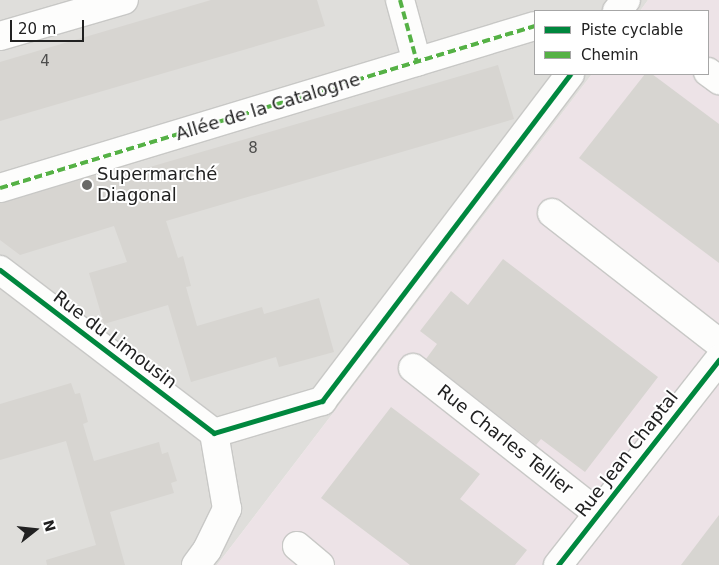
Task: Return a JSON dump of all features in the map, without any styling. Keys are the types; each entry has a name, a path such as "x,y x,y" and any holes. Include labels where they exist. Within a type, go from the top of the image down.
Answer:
{"street":[{"path":"0,36 124,0"},
{"path":"400,0 418,62"},
{"path":"618,10 626,0"},
{"name":"Allée de la Catalogne","path":"0,188 534,26"},
{"path":"196,565 207,550 227,509 214,433 322,401 569,75"},
{"path":"552,213 719,343"},
{"name":"Rue du Limousin","path":"0,270 214,433"},
{"name":"Rue Jean Chaptal","path":"558,565 719,360"},
{"name":"Rue Charles Tellier","path":"412,368 597,513"},
{"path":"297,546 320,565"}],"shaded area":[{"path":"0,0 648,0 641,10 534,10 534,75 591,75 217,565 0,565"},
{"path":"648,0 719,0 719,565 217,565 591,75 709,75 709,10 641,10"}],"building":[{"path":"211,0 317,0 325,26 0,121 0,62"},
{"path":"498,65 514,119 166,221 178,258 183,256 191,286 186,287 197,326 262,307 264,314 319,298 334,352 279,367 276,357 191,382 168,305 104,324 89,273 127,262 114,226 20,255 0,240 0,203 100,174 102,181"},
{"path":"644,75 653,75 719,124 719,263 579,158"},
{"path":"503,259 658,377 585,472 541,439 536,445 426,359 437,344 420,331 451,291 468,305"},
{"path":"71,383 75,394 80,393 88,422 83,424 94,461 159,442 162,454 168,452 177,481 171,483 174,493 110,512 125,565 47,565 46,560 96,545 66,441 0,460 0,404"},
{"path":"391,407 480,474 460,499 527,550 515,565 410,565 321,498"},
{"path":"719,515 719,565 681,565"}],"marked path":[{"path":"400,0 417,62"},
{"path":"0,188 534,26"}],"cycle path":[{"path":"0,270 214,433 322,401 569,75"},
{"path":"558,565 719,360"}],"place":[{"name":"Supermarché Diagonal","path":"87,185"}]}
